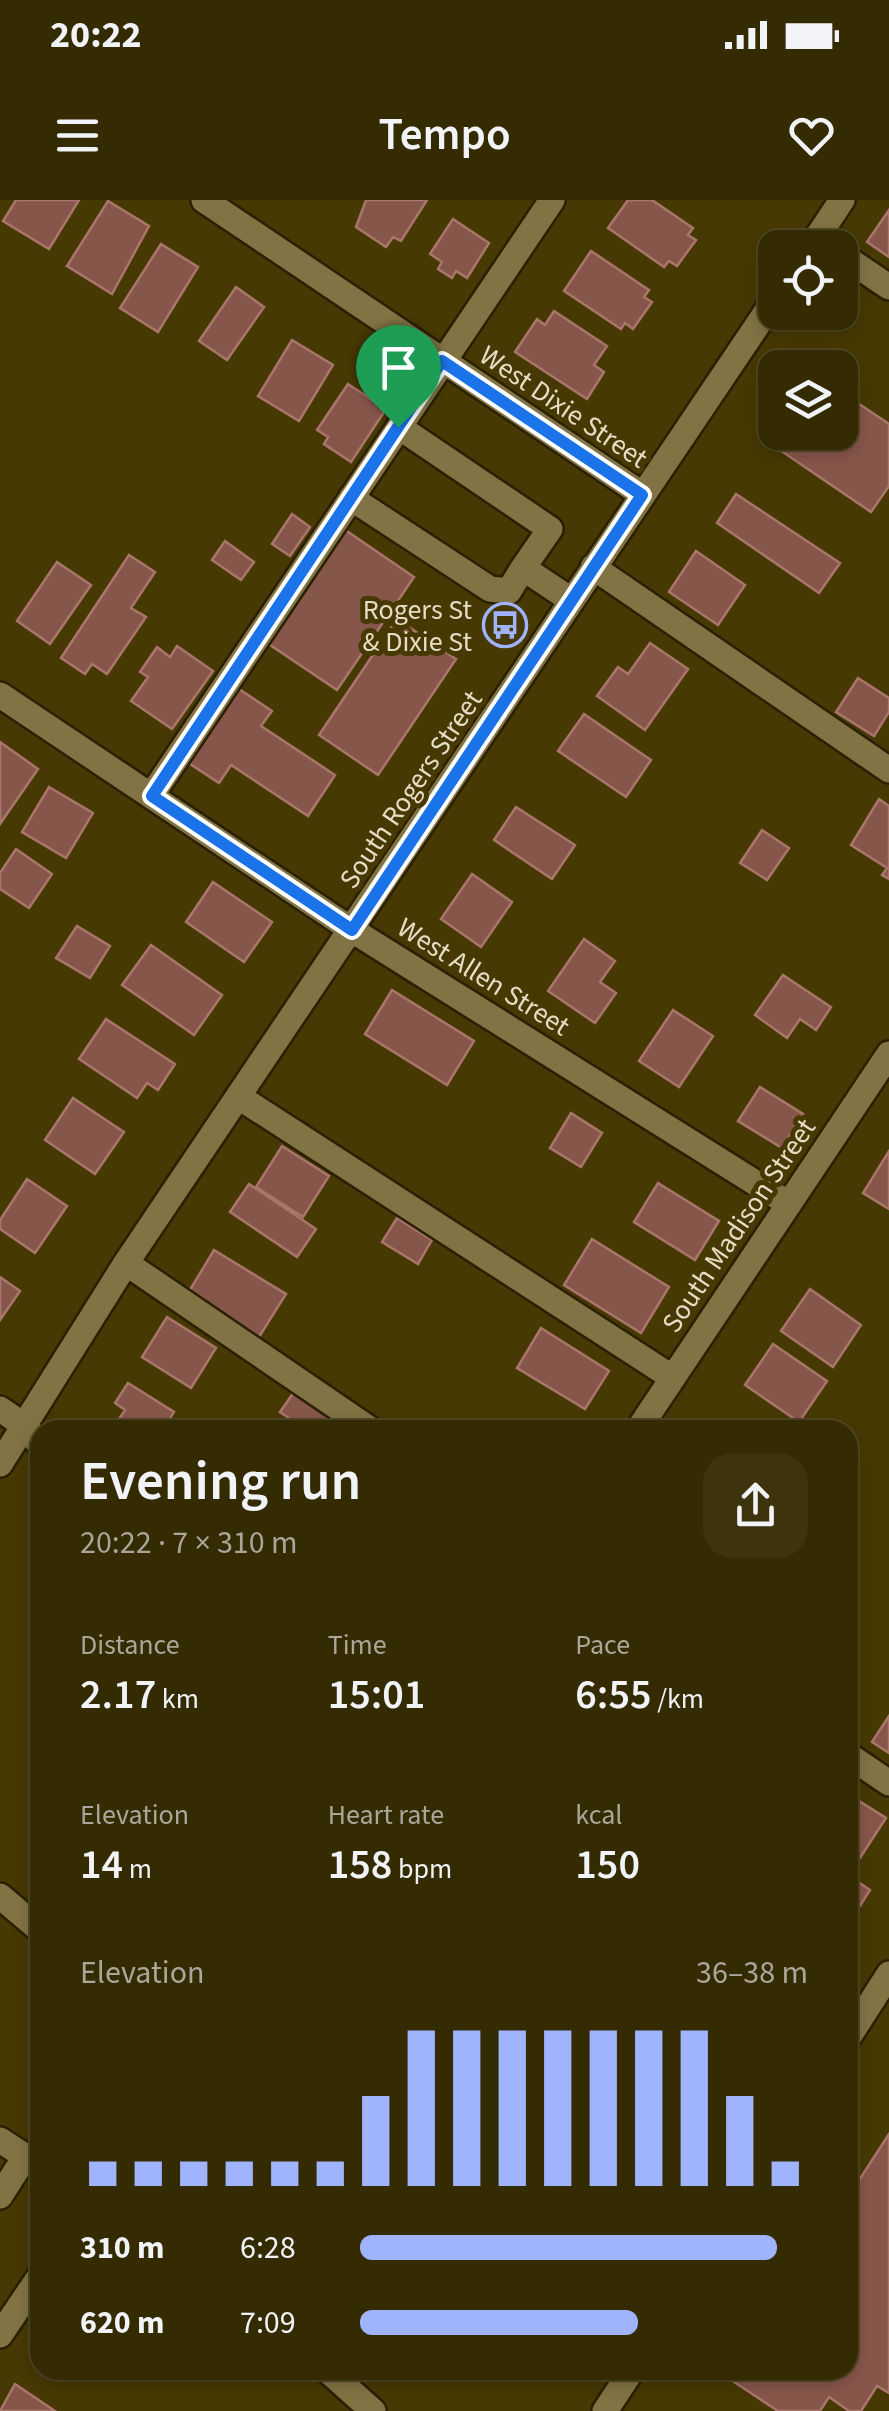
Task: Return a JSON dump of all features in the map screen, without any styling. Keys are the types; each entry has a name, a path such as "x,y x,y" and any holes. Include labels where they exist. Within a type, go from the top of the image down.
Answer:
{"street":[{"name":"West Dixie Street","path":"204,200 642,495"},
{"path":"152,796 552,200"},
{"path":"826,230 842,200"},
{"path":"858,266 889,287"},
{"name":"South Rogers Street","path":"40,1420 126,1263 758,324"},
{"path":"351,498 490,589 508,591 550,530 398,427"},
{"path":"593,567 889,770"},
{"path":"524,568 571,600"},
{"name":"West Allen Street","path":"0,696 352,930 789,1204"},
{"name":"South Madison Street","path":"645,1420 889,1054"},
{"path":"238,1097 673,1378"},
{"path":"126,1263 356,1420"},
{"path":"0,1409 30,1433"},
{"name":"South Rogers Street","path":"0,1464 30,1437"},
{"path":"858,1762 889,1783"},
{"path":"0,1896 30,1922"},
{"path":"858,2022 889,1974"},
{"path":"0,2140 30,2160"},
{"path":"0,2196 30,2165"},
{"path":"0,2335 30,2291"},
{"path":"339,2380 373,2411"},
{"path":"605,2411 625,2380"}],"building":[{"path":"16,200 79,200 49,249 3,221"},
{"path":"366,200 427,200 401,241 393,237 386,247 356,227"},
{"path":"628,200 652,200 693,228 688,235 696,240 677,266 669,261 664,267 608,228"},
{"path":"108,201 149,226 112,294 67,266"},
{"path":"889,210 889,257 867,242"},
{"path":"453,219 489,243 467,278 456,271 452,278 438,269 442,262 430,254"},
{"path":"161,244 198,267 158,332 120,308"},
{"path":"591,251 649,290 644,297 652,302 633,329 625,323 621,329 564,291"},
{"path":"236,287 264,307 227,360 199,341"},
{"path":"554,311 607,346 594,365 604,372 587,399 515,352 537,319 545,325"},
{"path":"292,340 333,365 299,421 258,396"},
{"path":"348,384 386,409 351,462 324,444 328,437 317,430"},
{"path":"858,403 889,424 889,486 871,512 780,450 858,450"},
{"path":"736,494 840,563 819,593 717,523"},
{"path":"292,514 310,527 290,556 272,544"},
{"path":"341,527 414,577 337,690 264,641"},
{"path":"225,541 254,562 241,580 212,560"},
{"path":"696,551 745,585 718,625 669,592"},
{"path":"129,555 155,572 131,608 146,617 107,674 92,664 85,674 61,658"},
{"path":"57,562 91,585 50,644 17,621"},
{"path":"397,619 456,659 378,775 319,735"},
{"path":"650,643 688,669 645,730 597,696 618,667 628,674"},
{"path":"177,646 213,671 172,729 131,701 148,677 140,672 157,647 170,657"},
{"path":"858,678 889,698 889,712 874,736 836,712"},
{"path":"230,683 272,711 261,726 335,775 308,816 231,765 219,783 181,758"},
{"path":"584,714 651,760 626,797 558,751"},
{"path":"0,742 38,769 0,824"},
{"path":"49,787 93,813 66,858 22,832"},
{"path":"879,799 889,806 889,879 882,875 887,868 851,845"},
{"path":"516,807 575,845 552,879 494,840"},
{"path":"762,830 789,848 767,880 740,863"},
{"path":"16,849 52,874 29,908 0,889 0,873"},
{"path":"472,874 512,902 481,947 441,919"},
{"path":"213,882 272,922 244,962 186,922"},
{"path":"77,926 110,946 90,978 56,958"},
{"path":"584,939 615,961 600,982 616,993 595,1023 548,991"},
{"path":"151,945 222,995 194,1035 122,985"},
{"path":"783,975 831,1007 816,1030 800,1019 787,1038 755,1015"},
{"path":"392,990 474,1041 447,1085 365,1034"},
{"path":"673,1010 713,1036 679,1087 639,1061"},
{"path":"106,1019 175,1064 158,1090 147,1083 137,1098 79,1059"},
{"path":"760,1087 803,1114 782,1148 738,1121"},
{"path":"73,1098 124,1132 95,1174 45,1140"},
{"path":"571,1113 602,1133 581,1167 550,1148"},
{"path":"282,1146 329,1176 303,1217 256,1187"},
{"path":"889,1151 889,1209 863,1193"},
{"path":"27,1179 67,1206 35,1253 0,1229 0,1220"},
{"path":"658,1183 719,1221 695,1260 634,1222"},
{"path":"249,1184 316,1229 297,1257 230,1212"},
{"path":"397,1218 432,1240 418,1264 382,1242"},
{"path":"592,1239 669,1287 641,1333 564,1285"},
{"path":"214,1250 286,1294 259,1337 188,1293"},
{"path":"0,1277 20,1291 0,1320"},
{"path":"810,1289 861,1325 833,1367 781,1331"},
{"path":"167,1317 216,1348 191,1388 142,1357"},
{"path":"541,1328 609,1371 585,1409 517,1368"},
{"path":"773,1344 827,1381 800,1420 745,1385"},
{"path":"128,1383 174,1412 169,1420 118,1420 125,1410 115,1403"},
{"path":"296,1389 330,1413 325,1420 292,1420 280,1412"},
{"path":"889,1716 889,1753 872,1742"},
{"path":"858,1800 886,1818 858,1861"},
{"path":"858,1882 870,1890 858,1909"},
{"path":"889,2134 889,2393 877,2386 861,2411 849,2411 829,2397 820,2411 778,2411 731,2380 858,2380 858,2182"},
{"path":"15,2384 55,2411 0,2411"}],"place":[{"name":"Rogers St & Dixie St","path":"505,625"}],"route":[{"path":"442,361 642,495 352,930 152,796 398,427 442,361"}]}
